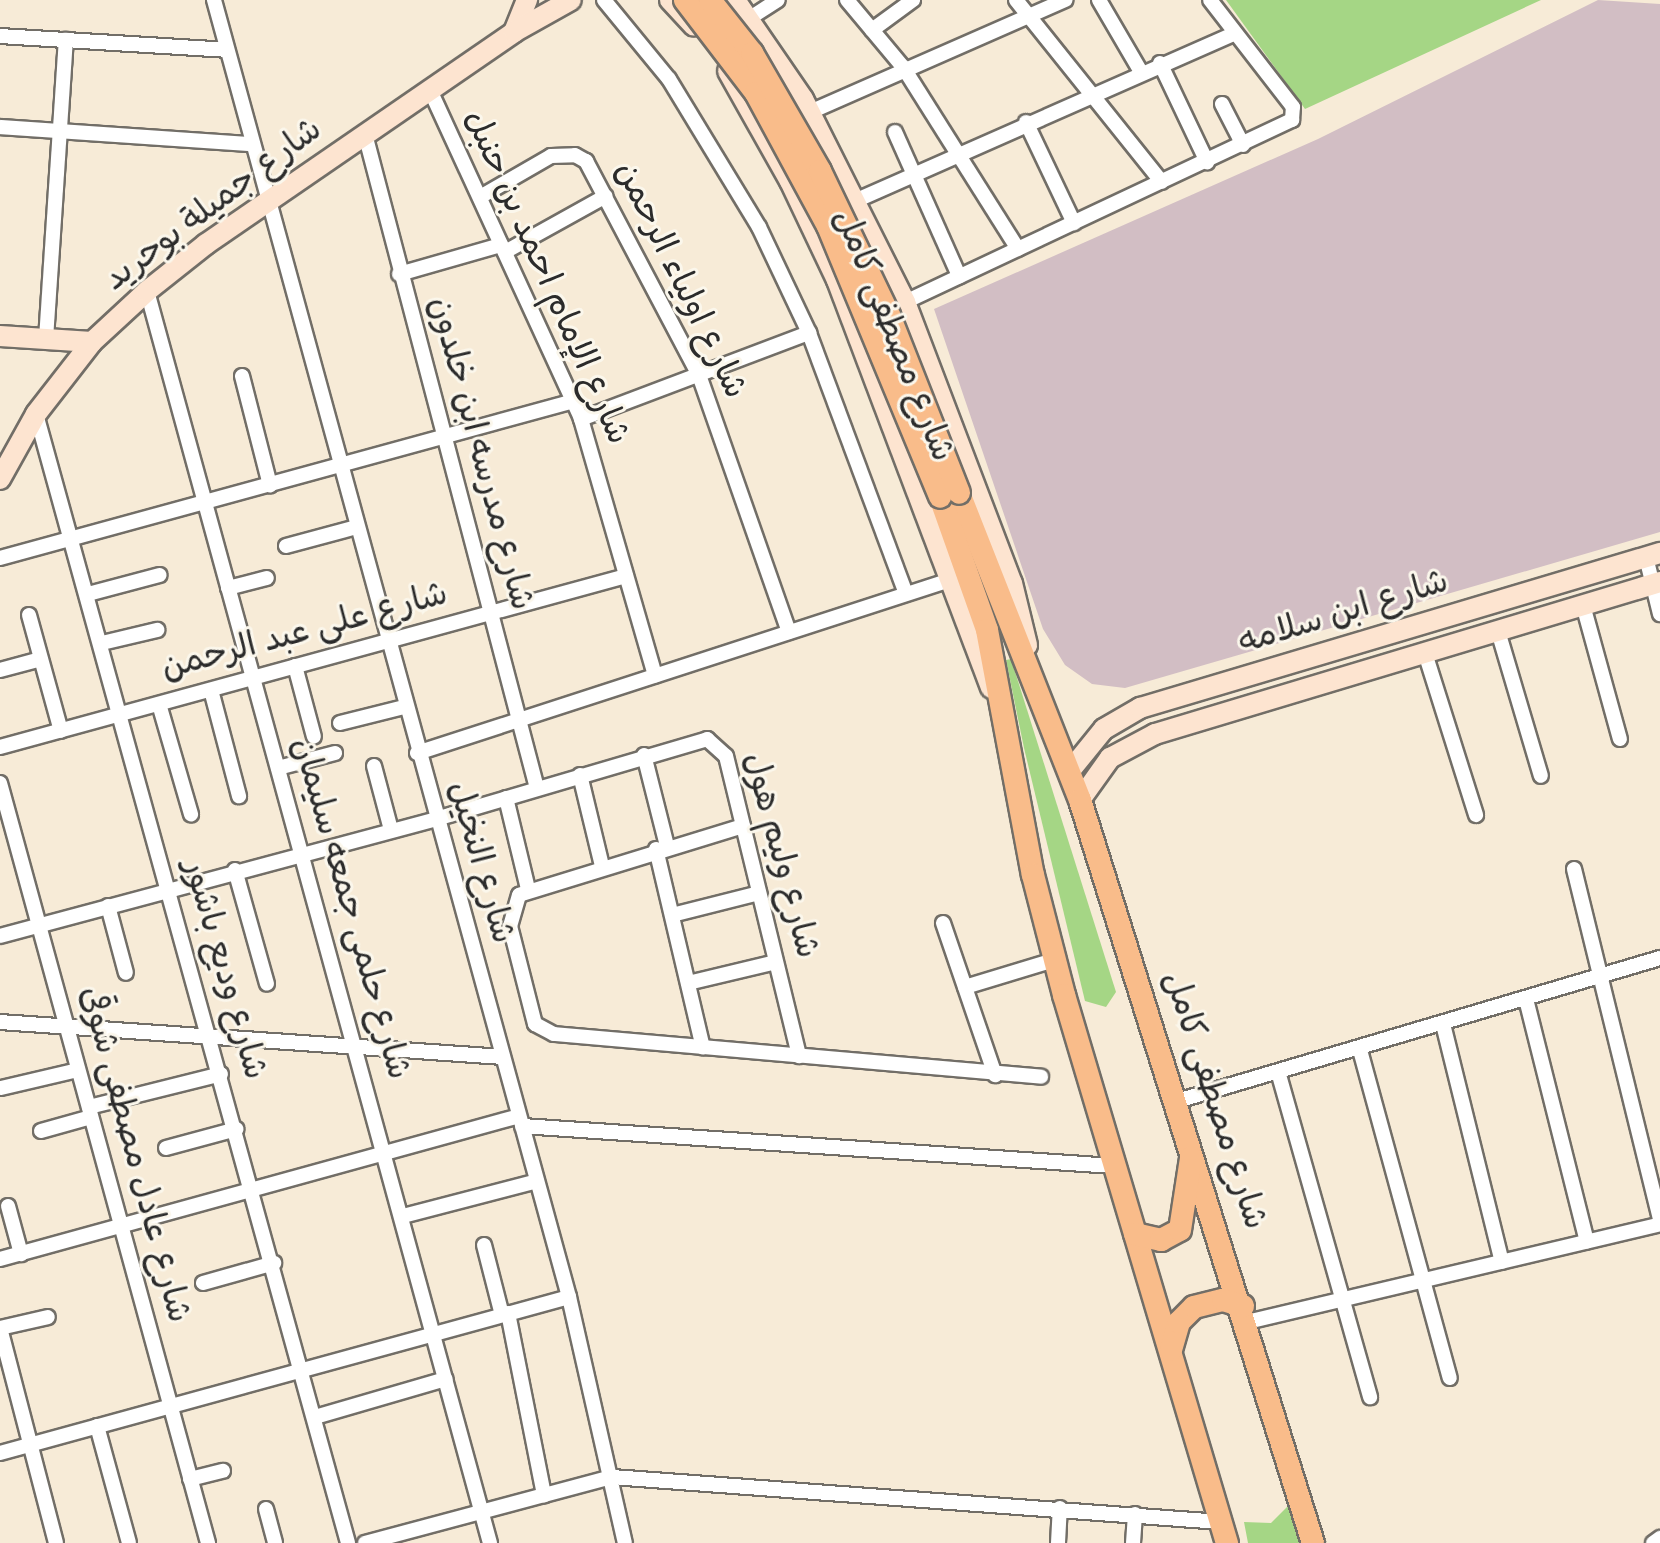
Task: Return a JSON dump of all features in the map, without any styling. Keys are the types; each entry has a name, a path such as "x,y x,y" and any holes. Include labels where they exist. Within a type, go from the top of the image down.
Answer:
{"main road":[{"path":"514,32 527,0"},
{"name":"شارع جميلة بوحريد","path":"2,470 36,414 92,342 147,291 365,134 514,32 571,0"},
{"name":"شارع مصطفى كامل","path":"670,0 741,90 837,280 1004,722"},
{"path":"685,0 756,93 828,226 949,495"},
{"path":"710,0 752,53 820,171 889,315 949,495"},
{"name":"شارع مصطفى كامل","path":"735,0 782,65 810,112 857,200 905,302 1012,583 1036,684"},
{"path":"741,90 743,68 751,61 762,57 782,65"},
{"path":"0,336 92,342"},
{"name":"شارع مصطفى كامل","path":"949,495 1036,684 1080,800 1245,1314 1313,1543"},
{"name":"شارع مصطفى كامل","path":"949,495 987,630 1054,960 1224,1533"},
{"name":"شارع ابن سلامه","path":"1069,772 1093,738 1140,708 1653,555"},
{"name":"شارع ابن سلامه","path":"1080,800 1110,758 1131,744 1656,584"},
{"path":"1135,1234 1161,1240 1180,1230 1192,1148"},
{"path":"1171,1351 1179,1322 1194,1307 1213,1300 1245,1314"}],"street":[{"name":"شارع النخيل","path":"214,0 386,642 569,1297 625,1543"},
{"path":"604,0 640,40 700,128 759,227 809,333 906,594"},
{"path":"750,18 778,0"},
{"path":"847,0 905,71 1018,249"},
{"path":"872,30 913,0"},
{"path":"1016,0 1162,182"},
{"path":"810,112 1065,0"},
{"path":"1099,0 1141,72"},
{"path":"905,302 1289,124 1293,107 1210,0"},
{"path":"857,200 1026,122 1235,33"},
{"path":"0,36 227,50"},
{"path":"46,339 66,40"},
{"path":"1160,63 1207,162"},
{"name":"شارع الإمام احمد بن حنبل","path":"430,90 581,419 655,676"},
{"path":"1222,104 1243,145"},
{"path":"1026,122 1074,223"},
{"path":"0,127 252,144"},
{"path":"895,132 959,276"},
{"name":"شارع مدرسه ابن خلدون","path":"365,134 399,274 537,788"},
{"name":"شارع اولياء الرحمن","path":"480,197 563,153 586,161 699,375 789,632"},
{"path":"399,274 503,249 606,196"},
{"name":"شارع حلمى جمعه سليمان","path":"147,291 304,852 490,1543"},
{"path":"581,419 809,333"},
{"path":"242,376 270,485"},
{"path":"0,558 574,401"},
{"name":"شارع وديع باشور","path":"36,414 74,540 254,1190 348,1543"},
{"path":"286,546 357,527"},
{"path":"1653,555 1660,614"},
{"path":"88,594 160,575"},
{"name":"شارع على عبد الرحمن","path":"0,747 626,576"},
{"path":"228,588 267,578"},
{"path":"417,753 950,580"},
{"path":"1583,605 1620,739"},
{"path":"29,615 61,731"},
{"path":"102,643 157,630"},
{"path":"1498,631 1541,776"},
{"path":"1425,653 1476,815"},
{"path":"0,670 41,659"},
{"path":"295,666 314,737"},
{"path":"211,690 239,796"},
{"path":"159,704 191,814"},
{"path":"340,723 404,707"},
{"name":"شارع وليم هول","path":"0,936 235,870 436,819 697,739 715,743 726,756 799,1056"},
{"path":"278,768 335,753"},
{"path":"644,755 672,915 703,1048"},
{"path":"374,766 391,830"},
{"path":"580,775 602,866"},
{"name":"شارع عادل مصطفى شوقى","path":"0,783 208,1543"},
{"path":"506,798 528,889"},
{"path":"743,826 528,889 509,915 535,1024 554,1034 1041,1077"},
{"path":"1245,1314 1342,1300 1660,1221 1574,869"},
{"path":"235,870 267,984"},
{"path":"672,915 759,893"},
{"path":"108,906 126,973"},
{"path":"943,923 995,1075"},
{"path":"1177,1101 1279,1075 1660,958"},
{"path":"965,987 1054,960"},
{"path":"688,983 776,962"},
{"path":"1526,999 1587,1241"},
{"path":"0,1022 503,1057"},
{"path":"1443,1024 1502,1262"},
{"path":"1360,1050 1450,1378"},
{"path":"1,1088 78,1070"},
{"path":"41,1131 90,1112 221,1074"},
{"path":"1279,1075 1370,1397"},
{"path":"0,1259 386,1153 520,1121 1114,1166"},
{"path":"166,1148 237,1129"},
{"path":"403,1216 537,1181"},
{"path":"8,1206 21,1254"},
{"path":"484,1245 505,1314 544,1495"},
{"path":"203,1283 274,1263"},
{"path":"0,1453 569,1297"},
{"path":"48,1317 0,1328 56,1543"},
{"path":"315,1417 446,1379"},
{"path":"97,1426 129,1543"},
{"path":"190,1479 223,1471"},
{"path":"365,1543 612,1477 1135,1514 1224,1533"},
{"path":"1058,1543 1060,1508"},
{"path":"266,1509 275,1543"},
{"path":"1133,1543 1135,1514"},
{"path":"1653,1543 1660,1538"}],"shaded area":[{"path":"1598,0 1660,4 1660,532 1125,688 1092,684 1065,665 1043,629 934,309 1318,139"}],"green space":[{"path":"1226,0 1541,0 1305,109"},
{"path":"1011,659 1116,992 1106,1007 1085,1001 1024,748 1006,660"},
{"path":"1290,1504 1301,1543 1248,1543 1244,1522 1271,1523"}]}
